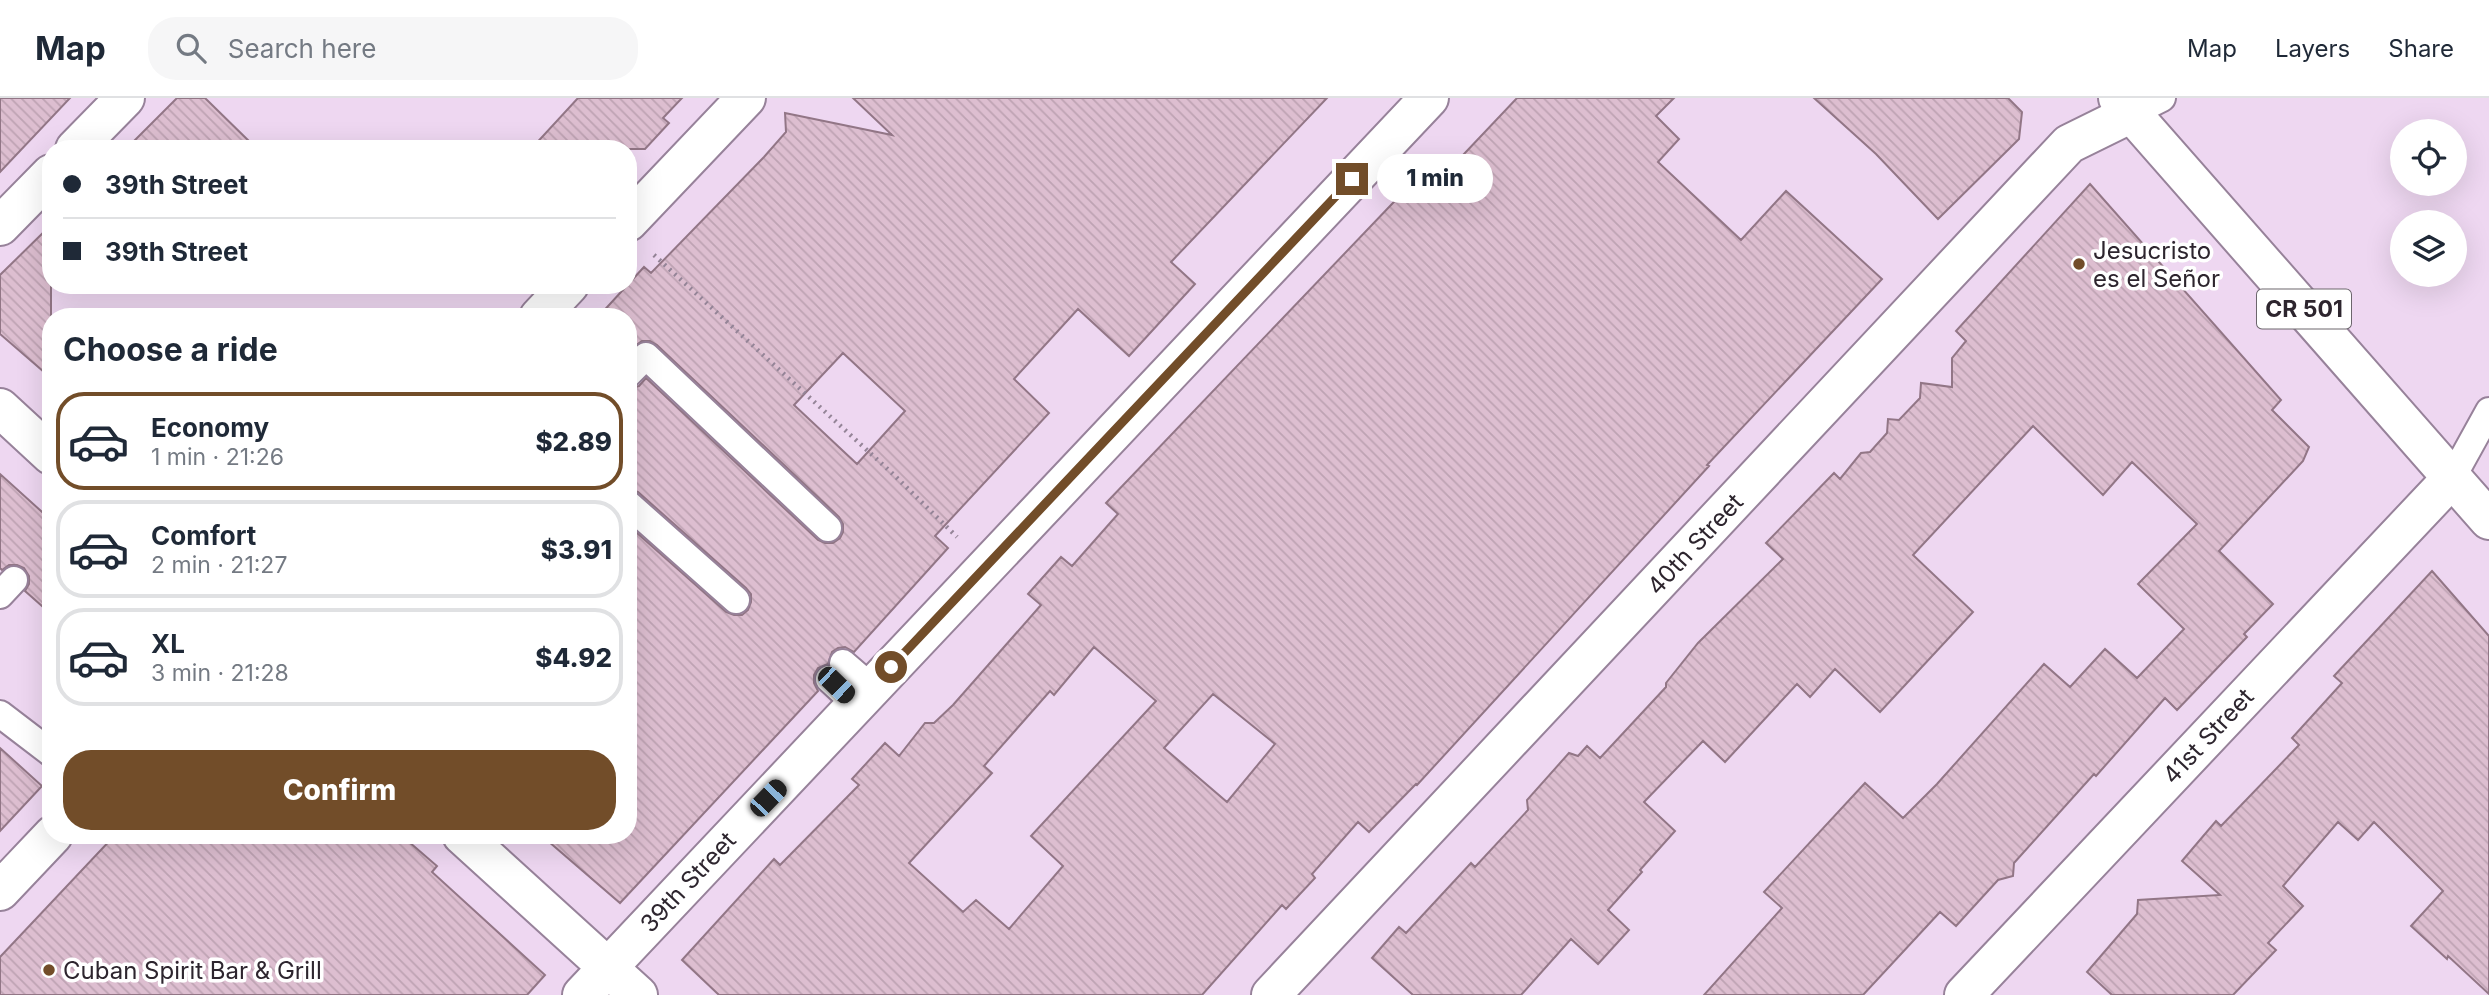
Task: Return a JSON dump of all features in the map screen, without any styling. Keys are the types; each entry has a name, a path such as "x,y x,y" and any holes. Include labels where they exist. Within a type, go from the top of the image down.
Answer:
{"street":[{"path":"84,140 125,98"},
{"path":"638,235 746,98"},
{"name":"39th Street","path":"582,995 850,684 1429,98"},
{"name":"CR 501","path":"2138,103 2489,520"},
{"name":"40th Street","path":"1271,995 2069,144 2138,103"},
{"path":"0,226 42,183"},
{"path":"547,308 561,294"},
{"path":"0,408 42,448"},
{"name":"41st Street","path":"1964,995 2452,478"},
{"path":"0,891 44,844"},
{"path":"471,844 638,995"}],"lane":[{"path":"637,365 646,356 828,528"},
{"path":"2452,478 2489,411"},
{"path":"637,513 736,600"},
{"path":"0,714 42,746"}],"path":[{"path":"638,235 966,545"}],"building":[{"path":"0,98 70,98 0,172"},
{"path":"177,98 205,98 248,140 135,140"},
{"path":"578,98 682,98 663,118 669,123 645,149 637,149 637,140 539,140"},
{"path":"853,98 1327,98 1171,262 1195,284 1129,356 1078,309 1014,379 1049,413 935,536 948,548 854,652 845,647 832,652 828,664 818,668 814,675 818,691 620,903 551,844 637,844 637,533 726,612 742,615 751,602 751,594 746,588 637,492 637,387 646,378 818,540 833,543 843,532 839,517 657,345 650,341 642,341 637,345 637,308 606,308 619,294 637,294 637,275 644,267 651,273 764,157 786,132 785,113 892,135","holes":["843,353 905,411 857,464 794,405"]},
{"path":"1517,98 1674,98 1656,116 1679,139 1658,162 1741,240 1786,191 1882,279 1707,465 1709,466 1417,785 1369,832 1358,822 1312,874 1315,878 1286,909 1282,905 1202,995 719,995 682,960 774,859 780,865 859,785 852,779 885,743 899,756 925,723 934,723 953,705 1041,605 1028,594 1061,557 1072,566 1118,514 1106,503 1412,183 1431,158 1446,173","holes":["1094,647 1156,701 1031,836 1063,866 1009,929 976,900 963,912 909,863 992,773 984,766 1050,691 1054,695","1213,694 1275,744 1227,802 1164,748"]},
{"path":"1814,98 2008,98 2022,112 2019,139 1938,219 1876,154"},
{"path":"2090,184 2281,400 2272,410 2309,447 2303,461 2219,551 2273,604 2244,634 2247,637 2177,710 2165,698 2014,863 2013,876 1998,880 1956,926 1940,912 1863,995 1704,995 1782,908 1764,892 1865,783 1903,818 1937,784 2044,664 2070,687 2105,649 2137,678 2184,629 2138,584 2197,524 2132,462 2103,495 2033,426 1913,555 1973,612 1880,712 1835,669 1810,697 1797,684 1725,762 1703,741 1644,802 1675,831 1608,910 1629,930 1598,964 1571,939 1521,995 1413,995 1372,958 1399,927 1406,933 1471,863 1475,867 1528,810 1527,800 1569,753 1578,756 1587,746 1600,758 1666,687 1666,683 1698,643 1783,559 1766,543 1834,473 1840,479 1861,453 1870,452 1887,433 1888,419 1899,420 1920,398 1921,383 1952,387 1952,358 1966,341 1956,331"},
{"path":"42,234 42,294 51,294 51,308 42,308 42,370 0,334 0,275"},
{"path":"0,474 42,512 42,606 25,591 29,576 24,568 9,565 2,570"},
{"path":"2432,571 2489,636 2489,994 2411,926 2443,891 2374,822 2358,840 2338,822 2283,886 2303,906 2268,943 2276,950 2233,995 2112,995 2087,972 2137,914 2138,900 2220,895 2182,861 2216,821 2221,826 2299,745 2292,738 2342,683 2334,676"},
{"path":"0,748 42,786 0,831"},
{"path":"107,844 411,844 437,866 432,872 545,975 527,995 0,995 0,957"}],"place":[{"name":"Jesucristo es el Señor","path":"2079,264"},
{"name":"Cuban Spirit Bar & Grill","path":"49,970"}],"route":[{"path":"891,667 1352,179"}]}
